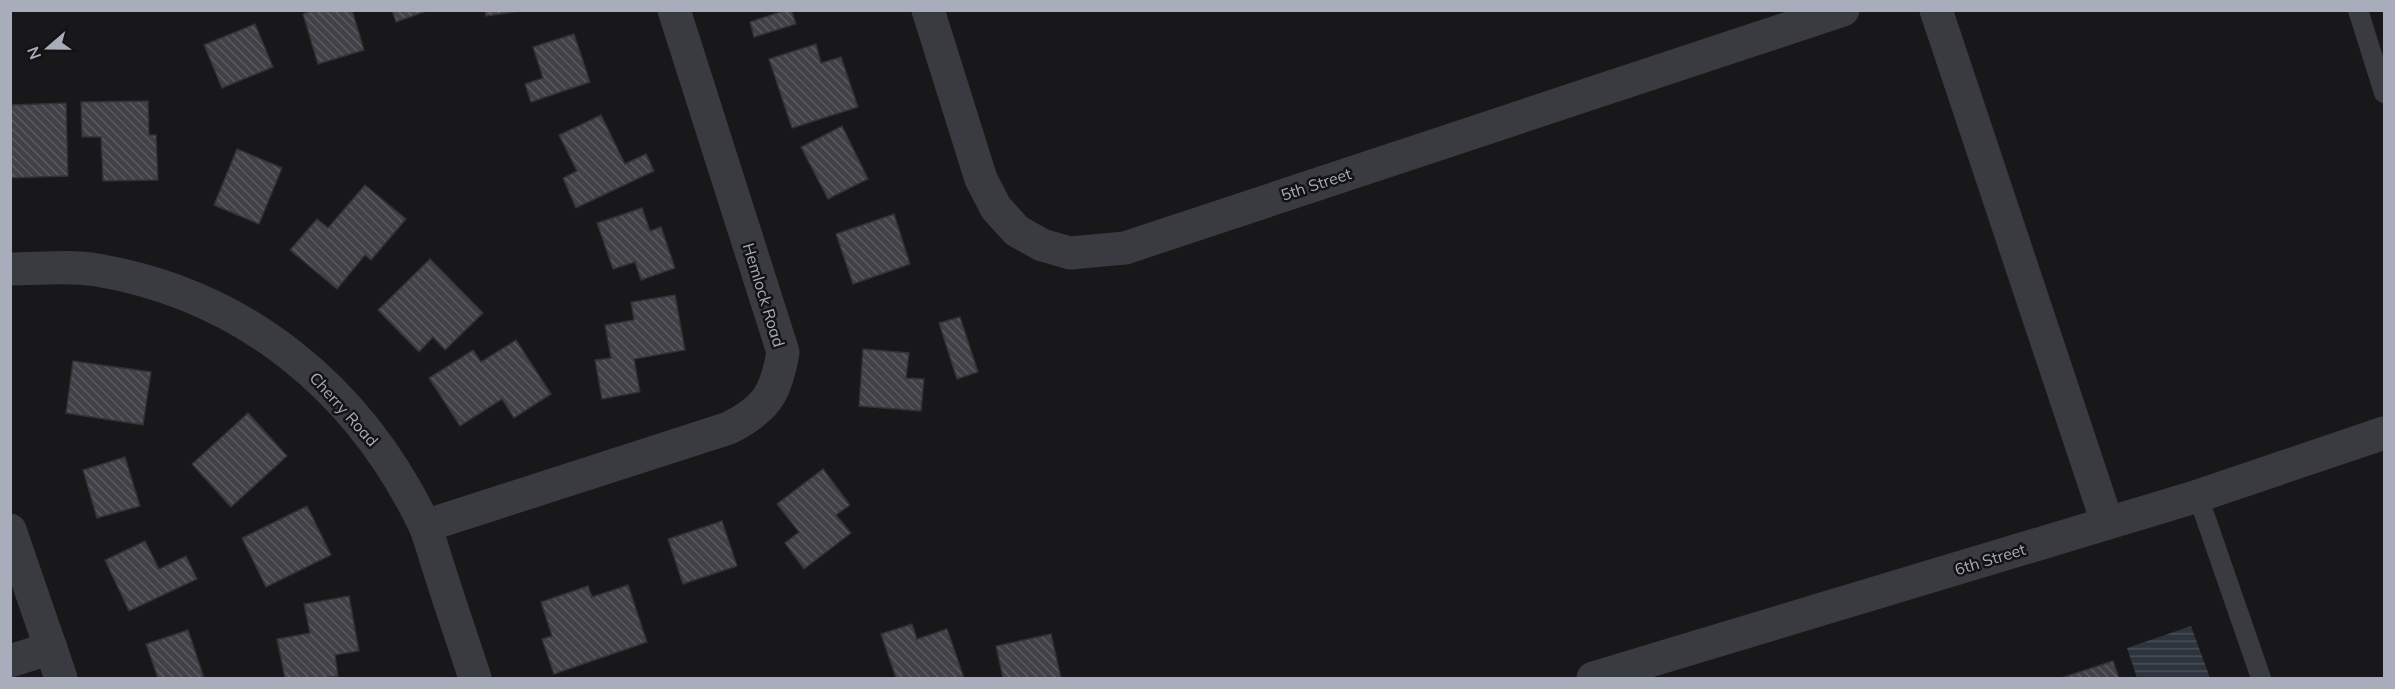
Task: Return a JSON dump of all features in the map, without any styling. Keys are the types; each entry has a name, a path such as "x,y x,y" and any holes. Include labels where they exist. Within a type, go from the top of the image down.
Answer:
{"street":[{"name":"Hemlock Road","path":"425,526 729,428 751,417 768,399 779,377 783,352 674,10"},
{"name":"5th Street","path":"928,10 981,179 996,208 1017,231 1042,245 1070,253 1125,248 1831,12"},
{"path":"1936,10 2108,522"},
{"name":"Cherry Road","path":"10,269 94,269 179,292 233,316 282,348 327,386 367,429 400,477 425,526 475,678"},
{"name":"6th Street","path":"1593,678 1746,634 2198,496 2385,434"},
{"path":"10,530 61,678"},
{"path":"10,661 51,648"}],"lane":[{"path":"2358,10 2385,93"},
{"path":"2198,496 2261,678"}],"shaded area":[{"path":"2191,626 2210,678 2137,678 2127,648"}],"building":[{"path":"313,10 352,10 364,50 318,64 303,14"},
{"path":"392,10 429,10 396,22"},
{"path":"485,10 526,10 486,16"},
{"path":"791,10 796,24 754,37 750,22"},
{"path":"255,24 273,67 222,88 204,45"},
{"path":"574,34 590,82 531,102 525,84 543,78 533,47"},
{"path":"816,44 821,63 841,57 858,107 792,128 769,59"},
{"path":"148,101 149,135 156,135 158,180 103,181 101,137 82,137 81,102"},
{"path":"66,103 68,176 10,178 10,105"},
{"path":"601,115 625,164 646,154 654,171 576,208 563,178 577,171 559,135"},
{"path":"842,126 868,179 828,199 801,147"},
{"path":"237,149 282,168 259,224 214,205"},
{"path":"365,185 406,219 371,260 365,255 337,289 290,250 317,219 328,228"},
{"path":"642,208 650,231 661,227 675,268 641,280 635,262 613,269 597,223"},
{"path":"894,214 910,264 853,284 836,234"},
{"path":"430,259 483,313 445,350 433,337 419,352 378,310"},
{"path":"675,295 685,350 634,359 640,392 602,399 595,360 611,358 605,325 634,320 631,302"},
{"path":"960,317 978,372 957,379 939,323"},
{"path":"516,340 551,394 514,418 502,399 460,426 429,378 473,350 481,362"},
{"path":"863,349 909,353 906,378 924,379 921,411 859,406"},
{"path":"73,361 151,372 143,425 66,413"},
{"path":"248,413 287,456 231,507 192,464"},
{"path":"125,457 140,506 97,518 83,470"},
{"path":"823,469 850,505 836,515 851,533 804,569 785,543 799,532 777,504"},
{"path":"307,506 331,555 266,587 242,538"},
{"path":"722,521 737,566 683,584 668,539"},
{"path":"145,541 159,569 186,556 197,579 129,611 105,560"},
{"path":"628,585 647,642 554,674 542,639 552,636 541,602 588,586 592,597"},
{"path":"349,596 359,651 335,655 338,676 285,678 277,639 310,633 304,604"},
{"path":"912,624 917,639 947,629 964,678 896,678 881,634"},
{"path":"188,630 204,678 158,678 146,644"},
{"path":"1051,634 1061,678 1003,678 996,646"},
{"path":"2113,661 2119,678 2061,678"}]}
